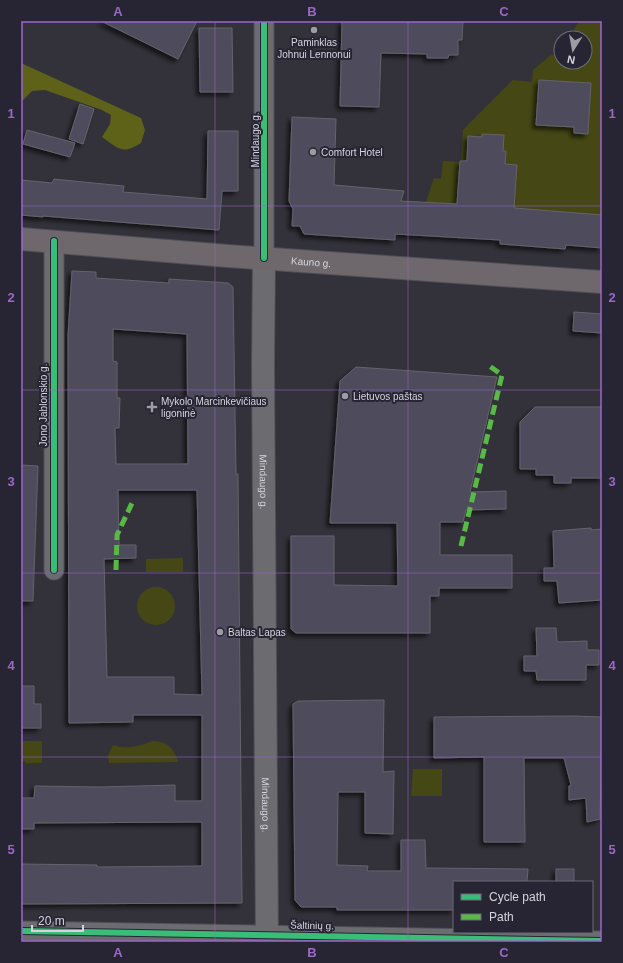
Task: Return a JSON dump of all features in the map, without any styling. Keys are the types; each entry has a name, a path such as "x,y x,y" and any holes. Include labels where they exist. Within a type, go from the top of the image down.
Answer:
{"main road":[{"name":"Kauno g.","path":"21,239 602,282"},
{"name":"Mindaugo g.","path":"264,258 266,938"}],"street":[{"name":"Mindaugo g.","path":"264,21 264,258"},
{"name":"Jono Jablonskio g.","path":"54,241 54,570"},
{"name":"Šaltinių g.","path":"21,931 266,938 602,941"}],"green space":[{"path":"579,21 602,21 602,215 492,207 515,186 517,165 505,164 503,135 482,134 482,137 468,136 467,161 461,161 463,130 513,80 532,82 533,70 551,55 553,55 553,70 593,70 593,30 574,30","holes":["539,80 591,83 588,134 574,133 574,127 536,125"]},
{"path":"21,63 141,118 145,130 141,143 135,147 125,150 117,147 102,137 110,124 111,115 102,110 45,90 32,91 22,101 21,108"},
{"path":"443,161 460,162 458,204 426,202 434,178 441,179"},
{"path":"183,558 183,572 146,572 146,559"},
{"path":"156,587 169,593 175,606 169,619 156,625 143,619 137,606 143,593"},
{"path":"21,741 42,741 42,763 25,763 25,761 21,761"},
{"path":"153,741 166,744 170,747 175,753 178,762 109,763 108,755 113,745 123,747 138,746"},
{"path":"413,769 442,769 442,796 411,796"}],"building":[{"path":"101,21 197,21 178,59"},
{"path":"342,21 463,21 462,40 458,40 458,55 449,55 448,58 427,58 427,54 381,53 379,107 340,106"},
{"path":"199,28 232,28 233,92 200,92"},
{"path":"539,80 591,83 588,134 574,133 574,127 536,125"},
{"path":"80,104 94,109 83,144 69,139"},
{"path":"292,117 336,119 334,185 404,191 401,201 457,204 460,161 467,161 468,136 482,137 482,134 504,135 503,151 506,151 505,164 517,165 514,208 602,215 602,248 566,245 565,249 500,244 500,240 395,234 395,240 304,234 300,226 292,226 293,209 289,201"},
{"path":"27,130 75,143 70,157 23,144"},
{"path":"208,131 238,131 238,191 222,191 219,230 21,215 21,180 52,183 54,179 124,186 123,192 207,199"},
{"path":"72,271 96,272 96,278 169,283 169,279 228,283 233,287 236,474 238,474 242,903 21,904 21,864 97,865 97,867 202,866 202,822 34,823 34,829 21,829 21,798 34,798 35,786 100,787 175,785 175,801 202,801 202,715 133,715 133,722 69,723 68,335","holes":["113,329 187,334 188,464 116,464 115,428 119,428 120,398 117,398 117,362 113,361","118,490 197,490 202,695 174,694 174,677 107,677 104,559 136,558 136,545 119,545"]},
{"path":"574,312 602,314 602,333 573,331"},
{"path":"356,367 497,377 470,492 506,491 506,509 466,510 463,522 440,522 440,555 512,555 512,588 439,588 439,596 430,596 430,633 296,633 291,629 291,536 334,536 334,585 398,586 397,523 330,523 340,381"},
{"path":"535,407 602,407 602,478 571,478 571,483 554,483 554,475 536,475 536,469 520,469 520,422"},
{"path":"21,465 38,466 33,601 21,601"},
{"path":"591,528 591,530 602,529 602,600 559,603 557,581 544,581 544,568 554,568 553,531"},
{"path":"536,628 556,628 557,642 587,641 587,650 599,650 599,665 586,665 586,680 537,680 536,671 524,671 524,656 537,656"},
{"path":"21,686 34,686 34,704 41,704 41,728 21,728"},
{"path":"384,700 383,772 394,771 393,834 365,833 365,792 338,792 337,865 368,866 367,871 401,871 401,840 425,840 426,868 528,869 527,881 453,881 453,910 337,910 337,907 301,907 295,900 293,704 298,701"},
{"path":"434,717 602,717 600,819 587,822 586,798 569,800 569,786 571,785 564,758 524,758 525,842 484,842 484,757 434,758"},
{"path":"556,869 574,869 574,881 556,881"}],"marked path":[{"path":"461,546 502,375 488,365"},
{"path":"116,570 117,535 133,501"}],"cycle path":[{"path":"264,21 264,258"},
{"path":"54,241 54,570"},
{"path":"21,931 602,941"}],"place":[{"name":"Paminklas Johnui Lennonui","path":"314,30"},
{"name":"Comfort Hotel","path":"313,152"},
{"name":"Lietuvos paštas","path":"345,396"},
{"name":"Mykolo Marcinkevičiaus ligoninė","path":"152,407"},
{"name":"Baltas Lapas","path":"220,632"}]}
